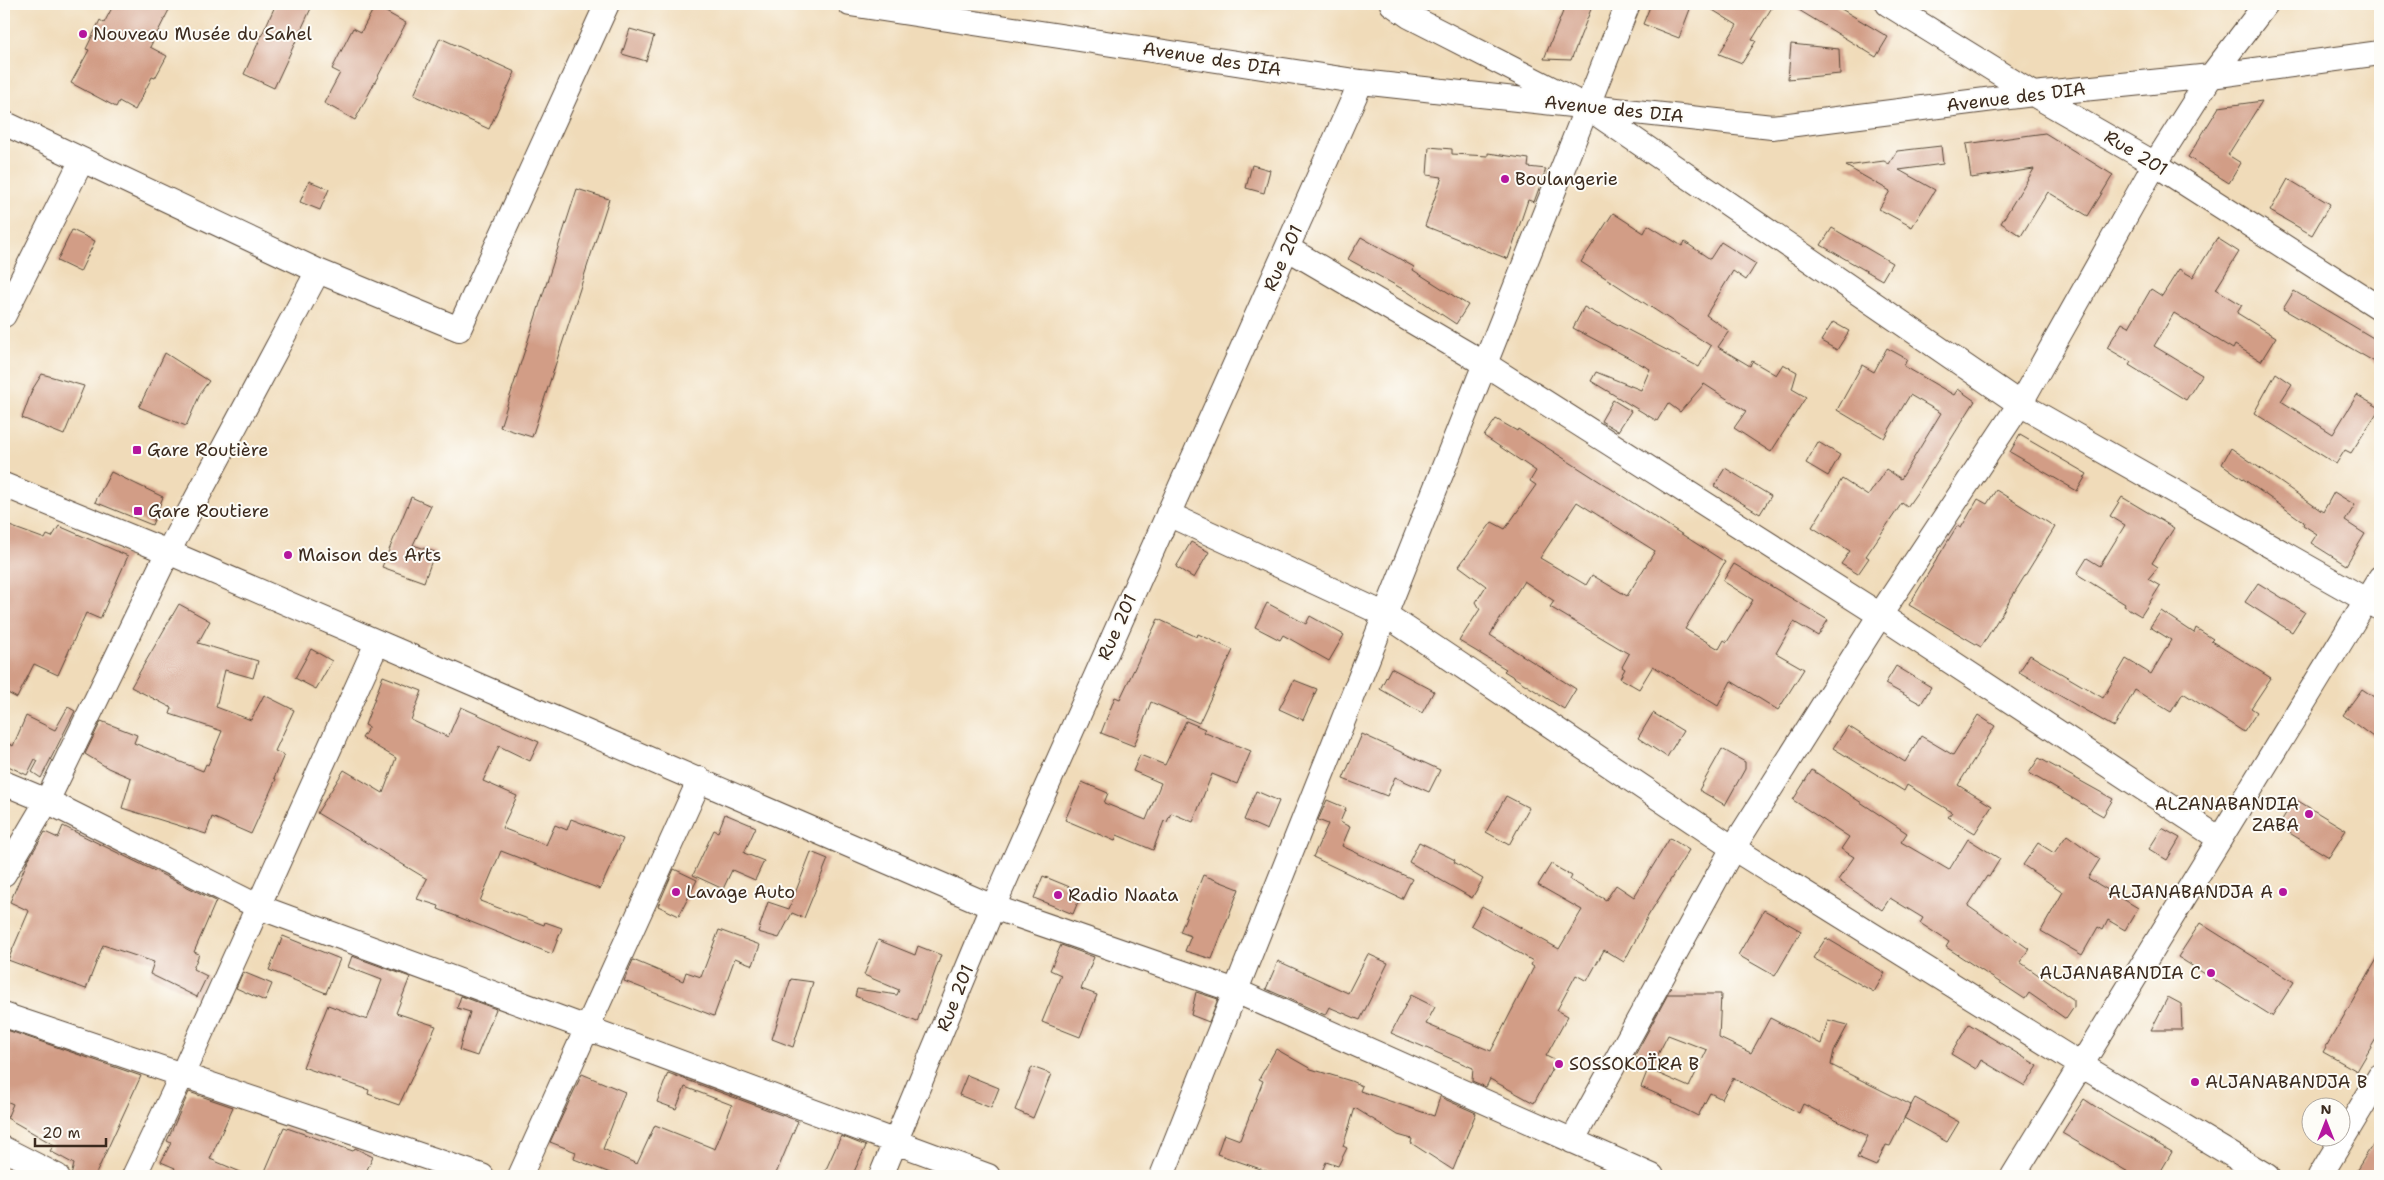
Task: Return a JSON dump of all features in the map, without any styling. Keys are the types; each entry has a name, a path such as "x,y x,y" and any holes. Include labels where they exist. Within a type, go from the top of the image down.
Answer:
{"street":[{"path":"4,123 318,271 459,330 606,4"},
{"name":"Avenue des DIA","path":"850,4 1362,82 1772,127 2033,94 2211,76 2380,53"},
{"path":"1162,1176 1628,4"},
{"name":"Rue 201","path":"1888,4 2033,94 2155,164 2380,308"},
{"path":"1572,1141 1733,848 1880,615 2020,404 2155,164 2211,76 2266,4"},
{"path":"1405,8 1588,106 2020,404 2374,604"},
{"name":"Rue 201","path":"882,1176 993,906 1362,82"},
{"path":"4,315 82,160"},
{"path":"1287,248 1486,364 1880,615 2220,839"},
{"path":"4,874 47,800 168,552 318,271"},
{"path":"4,485 168,552 993,906 1236,991 1652,1176"},
{"path":"1168,514 1386,615 1733,848 2082,1065 2267,1176"},
{"path":"2013,1176 2220,839 2374,604 2380,578"},
{"path":"134,1176 259,907 377,643"},
{"path":"520,1176 700,779"},
{"path":"4,783 47,800 259,907 988,1176"},
{"path":"4,1015 482,1176"},
{"path":"2320,1176 2380,1076"},
{"path":"4,1149 57,1176"}],"building":[{"path":"114,4 172,4 150,47 167,56 155,78 152,77 135,110 119,101 116,107 71,83 89,50 86,49 100,20 104,23"},
{"path":"276,4 313,4 274,88 244,74"},
{"path":"1566,4 1593,4 1571,60 1544,59"},
{"path":"1651,4 1692,4 1679,38 1643,24"},
{"path":"1703,4 1774,4 1752,40 1756,41 1742,63 1719,54 1737,25"},
{"path":"1789,4 1833,4 1888,37 1876,57"},
{"path":"375,6 406,23 355,120 324,103 340,73 332,69 353,28 361,32"},
{"path":"630,29 654,36 646,61 622,54"},
{"path":"440,38 515,72 489,129 414,95"},
{"path":"1791,44 1839,49 1840,74 1788,79"},
{"path":"2262,101 2228,155 2241,163 2229,183 2188,157 2219,107"},
{"path":"2045,133 2113,175 2088,216 2048,192 2021,236 2001,223 2034,169 1971,178 1966,144"},
{"path":"1941,146 1943,164 1899,170 1935,190 1912,227 1879,209 1890,191 1846,166 1884,161 1889,164 1897,151"},
{"path":"1429,147 1452,149 1452,154 1488,156 1488,153 1529,159 1528,167 1546,169 1534,202 1528,200 1508,259 1425,226 1442,177 1427,175"},
{"path":"1252,165 1270,170 1264,193 1246,188"},
{"path":"2288,179 2330,204 2312,235 2270,211"},
{"path":"309,181 329,189 320,210 300,202"},
{"path":"577,189 609,199 532,437 500,427"},
{"path":"1613,213 1644,233 1648,225 1682,246 1685,242 1710,259 1721,242 1756,264 1746,280 1733,271 1706,315 1729,331 1718,347 1750,366 1752,361 1776,375 1783,364 1797,372 1792,389 1806,397 1771,452 1734,428 1746,411 1704,384 1680,412 1668,403 1657,421 1591,381 1596,372 1641,390 1650,369 1573,328 1584,307 1699,367 1711,346 1581,262"},
{"path":"1832,228 1892,263 1882,280 1821,245"},
{"path":"72,230 95,241 80,272 57,261"},
{"path":"1361,237 1414,267 1413,270 1468,305 1456,324 1408,292 1348,259"},
{"path":"2217,238 2239,252 2216,289 2242,305 2237,313 2276,337 2261,361 2235,345 2233,349 2174,313 2154,346 2202,375 2186,400 2129,365 2131,362 2107,348 2122,323 2129,327 2151,289 2162,296 2179,269 2193,277"},
{"path":"2294,291 2380,342 2380,365 2283,309"},
{"path":"1833,322 1849,331 1837,350 1821,341"},
{"path":"1887,348 1907,359 1904,366 1954,395 1958,389 1975,401 1907,507 1902,503 1866,556 1869,558 1858,574 1841,564 1850,551 1812,527 1842,479 1868,496 1886,469 1901,479 1941,413 1910,395 1884,438 1837,410 1862,365 1874,372"},
{"path":"165,353 209,381 201,392 186,426 139,407"},
{"path":"2276,373 2292,384 2281,401 2333,434 2357,395 2380,408 2351,453 2345,450 2336,464 2254,413"},
{"path":"42,374 84,386 64,435 22,418 32,390"},
{"path":"1613,400 1631,411 1618,431 1601,421"},
{"path":"1496,419 1517,431 1518,429 1725,562 1685,629 1719,649 1724,640 1727,642 1753,600 1723,581 1734,564 1828,620 1818,636 1794,622 1776,653 1804,669 1778,710 1731,681 1718,706 1653,666 1639,689 1620,678 1625,669 1622,667 1629,654 1550,607 1554,601 1524,581 1490,635 1576,689 1564,709 1504,671 1506,669 1459,641 1480,609 1476,602 1486,586 1459,566 1492,522 1505,529 1536,485 1530,481 1536,471 1484,436","holes":["1577,502 1655,551 1627,596 1592,575 1586,585 1540,558"]},
{"path":"2020,435 2087,474 2077,491 2010,452"},
{"path":"1818,442 1840,455 1828,476 1806,463"},
{"path":"2231,448 2323,512 2334,492 2355,505 2345,521 2365,534 2346,565 2311,543 2317,534 2303,525 2304,522 2222,464"},
{"path":"1725,468 1771,496 1760,514 1714,486"},
{"name":"Gare Routiere","path":"111,472 163,497 152,525 95,502"},
{"path":"1996,490 2055,527 1981,647 1909,605 1957,526 1961,528 1978,499 1987,504"},
{"path":"411,497 431,506 413,545 435,552 424,582 382,567"},
{"path":"2122,497 2174,528 2152,563 2158,567 2148,579 2160,586 2141,616 2077,574 2087,558 2100,566 2125,525 2110,516"},
{"path":"4,524 45,539 47,535 52,537 59,526 128,556 100,619 86,613 58,675 34,664 17,698 4,691"},
{"path":"1191,542 1209,552 1194,578 1176,567"},
{"path":"2258,583 2305,612 2292,632 2245,602"},
{"path":"1267,603 1306,624 1310,616 1344,635 1329,661 1283,635 1280,640 1255,627"},
{"path":"179,604 210,621 198,643 258,661 253,678 225,670 216,707 251,720 264,695 294,710 275,751 284,755 274,778 276,779 251,834 212,817 206,834 122,808 131,778 108,768 85,754 101,721 137,735 134,743 203,771 206,764 208,765 222,731 170,714 172,708 131,687"},
{"path":"2161,611 2194,633 2196,628 2213,639 2211,641 2271,678 2251,708 2257,712 2244,732 2183,693 2171,712 2135,690 2114,727 2019,672 2030,655 2103,698 2126,659 2151,674 2171,640 2150,627"},
{"path":"1158,619 1197,637 1198,634 1233,650 1199,723 1151,702 1134,746 1101,733 1115,697 1120,699"},
{"path":"311,649 332,661 316,689 295,678"},
{"path":"1896,666 1931,687 1921,704 1885,684"},
{"path":"1391,668 1434,691 1422,713 1380,689"},
{"path":"383,676 422,691 411,720 448,737 461,707 539,742 530,761 499,746 483,781 517,796 502,828 546,845 555,825 567,830 571,819 623,839 600,889 501,851 480,901 544,925 545,922 562,928 552,954 438,909 439,906 417,899 427,879 317,813 344,770 383,793 396,758 362,738 369,727 365,725"},
{"path":"1294,680 1317,689 1303,720 1279,709"},
{"path":"2362,689 2380,701 2380,742 2343,715"},
{"path":"68,707 75,711 41,778 32,772 38,761 35,759 27,775 4,764 4,741 13,746 26,716 55,730"},
{"path":"1653,713 1683,731 1667,757 1638,738"},
{"path":"1978,715 1995,726 1958,785 1992,806 1975,833 1948,817 1952,812 1907,785 1904,791 1833,748 1848,726 1905,762 1921,736 1953,755"},
{"path":"1186,721 1205,729 1203,732 1251,751 1237,784 1212,774 1193,822 1171,813 1167,822 1164,821 1153,850 1117,835 1115,841 1065,820 1082,782 1108,793 1104,803 1146,820 1161,783 1133,771 1140,755 1165,765"},
{"path":"1362,734 1440,770 1429,792 1395,777 1387,796 1343,779"},
{"path":"1722,749 1745,762 1745,769 1725,805 1699,790"},
{"path":"2039,758 2113,799 2103,816 2029,773"},
{"path":"1812,770 1907,833 1901,842 1949,870 1968,839 2000,859 1968,906 2029,949 2020,962 2074,1000 2074,1007 2066,1019 2029,993 2025,999 1946,947 1949,942 1920,923 1923,918 1890,898 1882,910 1838,880 1854,857 1841,849 1849,837 1793,800"},
{"path":"1256,791 1279,801 1267,830 1244,820"},
{"path":"1506,796 1529,808 1509,845 1486,832"},
{"path":"2295,799 2346,830 2329,857 2278,826"},
{"path":"1327,800 1346,808 1340,822 1350,827 1342,846 1412,879 1402,899 1313,857 1328,824 1318,820"},
{"path":"725,814 756,827 744,853 764,861 755,880 732,870 723,889 693,875 714,830 718,832"},
{"path":"63,826 216,901 194,952 199,954 193,969 207,976 197,997 150,974 154,962 103,945 86,989 8,960 29,911 10,902 28,860 45,832 58,838"},
{"path":"2162,828 2180,838 2167,860 2149,849"},
{"path":"2067,835 2100,859 2088,878 2138,908 2125,930 2108,920 2103,930 2098,927 2082,955 2041,931 2063,892 2023,865 2038,843 2054,853"},
{"path":"1670,838 1689,850 1648,916 1624,962 1604,950 1587,981 1576,975 1557,1010 1568,1016 1546,1056 1556,1061 1534,1103 1490,1079 1486,1087 1472,1081 1473,1068 1391,1033 1411,995 1435,1007 1426,1024 1491,1051 1534,967 1531,965 1533,961 1471,925 1482,906 1559,949 1582,910 1538,885 1551,864 1572,876 1570,880 1606,900 1616,885 1634,897"},
{"path":"1419,842 1455,860 1454,862 1483,879 1472,898 1409,862"},
{"path":"811,852 828,859 804,918 792,913 779,938 758,932 768,902 789,909"},
{"name":"Lavage Auto","path":"674,869 697,880 679,916 658,906"},
{"path":"1203,875 1239,889 1212,959 1185,951 1191,936 1180,932"},
{"name":"Radio Naata","path":"1043,876 1082,892 1073,914 1034,898"},
{"path":"1764,910 1801,931 1775,976 1738,955"},
{"path":"2200,923 2294,982 2272,1016 2178,957"},
{"path":"719,930 760,945 753,965 735,958 714,1016 624,981 633,960 683,981 686,972 701,977"},
{"path":"283,936 340,959 326,993 269,970"},
{"path":"1826,938 1885,973 1874,992 1813,958"},
{"path":"878,940 915,955 918,946 941,955 917,1022 855,996 857,989 897,995 899,990 864,975"},
{"path":"1061,945 1094,957 1081,989 1097,995 1080,1037 1042,1022 1061,975 1050,970"},
{"path":"1368,954 1388,963 1360,1020 1329,1007 1325,1015 1266,989 1278,961 1348,993"},
{"path":"2380,954 2380,1032 2357,1071 2323,1052"},
{"path":"352,956 410,977 396,1013 436,1026 399,1105 368,1094 369,1090 303,1067 328,1005 367,1020 382,980 348,967"},
{"path":"243,972 272,984 265,1001 236,988"},
{"path":"791,979 813,982 793,1047 772,1039"},
{"path":"1196,992 1218,999 1209,1022 1191,1015"},
{"path":"1668,994 1721,994 1719,1038 1751,1053 1770,1018 1821,1044 1828,1020 1848,1025 1834,1051 1831,1065 1911,1105 1890,1146 1886,1145 1876,1166 1857,1158 1868,1136 1803,1104 1799,1113 1733,1078 1722,1099 1710,1093 1698,1116 1672,1103 1673,1101 1641,1087 1648,1069 1689,1087 1707,1050 1668,1035 1652,1066 1634,1057"},
{"path":"461,996 496,1009 477,1056 459,1050 470,1012 457,1008"},
{"path":"2168,997 2181,1004 2182,1030 2151,1030"},
{"path":"1969,1024 2038,1066 2025,1086 1981,1060 1976,1069 1951,1054"},
{"path":"4,1029 141,1076 95,1176 71,1176 74,1164 50,1151 54,1145 7,1118 13,1104 4,1100"},
{"path":"1276,1049 1311,1069 1362,1086 1360,1091 1434,1116 1440,1097 1476,1113 1453,1170 1411,1143 1412,1139 1398,1135 1355,1108 1343,1146 1347,1148 1338,1166 1326,1162 1320,1176 1281,1176 1217,1154 1224,1134 1240,1140 1263,1081 1259,1079"},
{"path":"1032,1067 1051,1074 1033,1118 1015,1110"},
{"path":"668,1073 798,1121 775,1176 618,1176 574,1159 576,1152 550,1142 582,1074 625,1092 603,1149 637,1164 655,1125 715,1149 732,1105 685,1087 676,1109 657,1102"},
{"path":"967,1075 999,1088 991,1108 959,1095"},
{"path":"189,1092 233,1107 210,1159 250,1176 171,1176 175,1168 161,1162 171,1143 167,1141"},
{"path":"1915,1098 1959,1122 1947,1142 1904,1118"},
{"path":"2084,1099 2172,1152 2158,1176 2135,1176 2062,1133"},
{"path":"284,1127 353,1151 355,1148 373,1157 364,1176 263,1176"},
{"path":"2380,1133 2380,1176 2353,1176"},
{"path":"841,1136 866,1146 852,1176 823,1176"}],"place":[{"name":"Nouveau Musée du Sahel","path":"83,34"},
{"name":"Boulangerie","path":"1505,179"},
{"name":"Gare Routière","path":"137,450"},
{"name":"Gare Routiere","path":"138,511"},
{"name":"Maison des Arts","path":"288,555"},
{"name":"ALZANABANDIA ZABA","path":"2309,814"},
{"name":"Lavage Auto","path":"676,892"},
{"name":"ALJANABANDJA A","path":"2283,892"},
{"name":"Radio Naata","path":"1058,895"},
{"name":"ALJANABANDIA C","path":"2211,973"},
{"name":"SOSSOKOÏRA B","path":"1559,1064"},
{"name":"ALJANABANDJA B","path":"2195,1082"}]}
